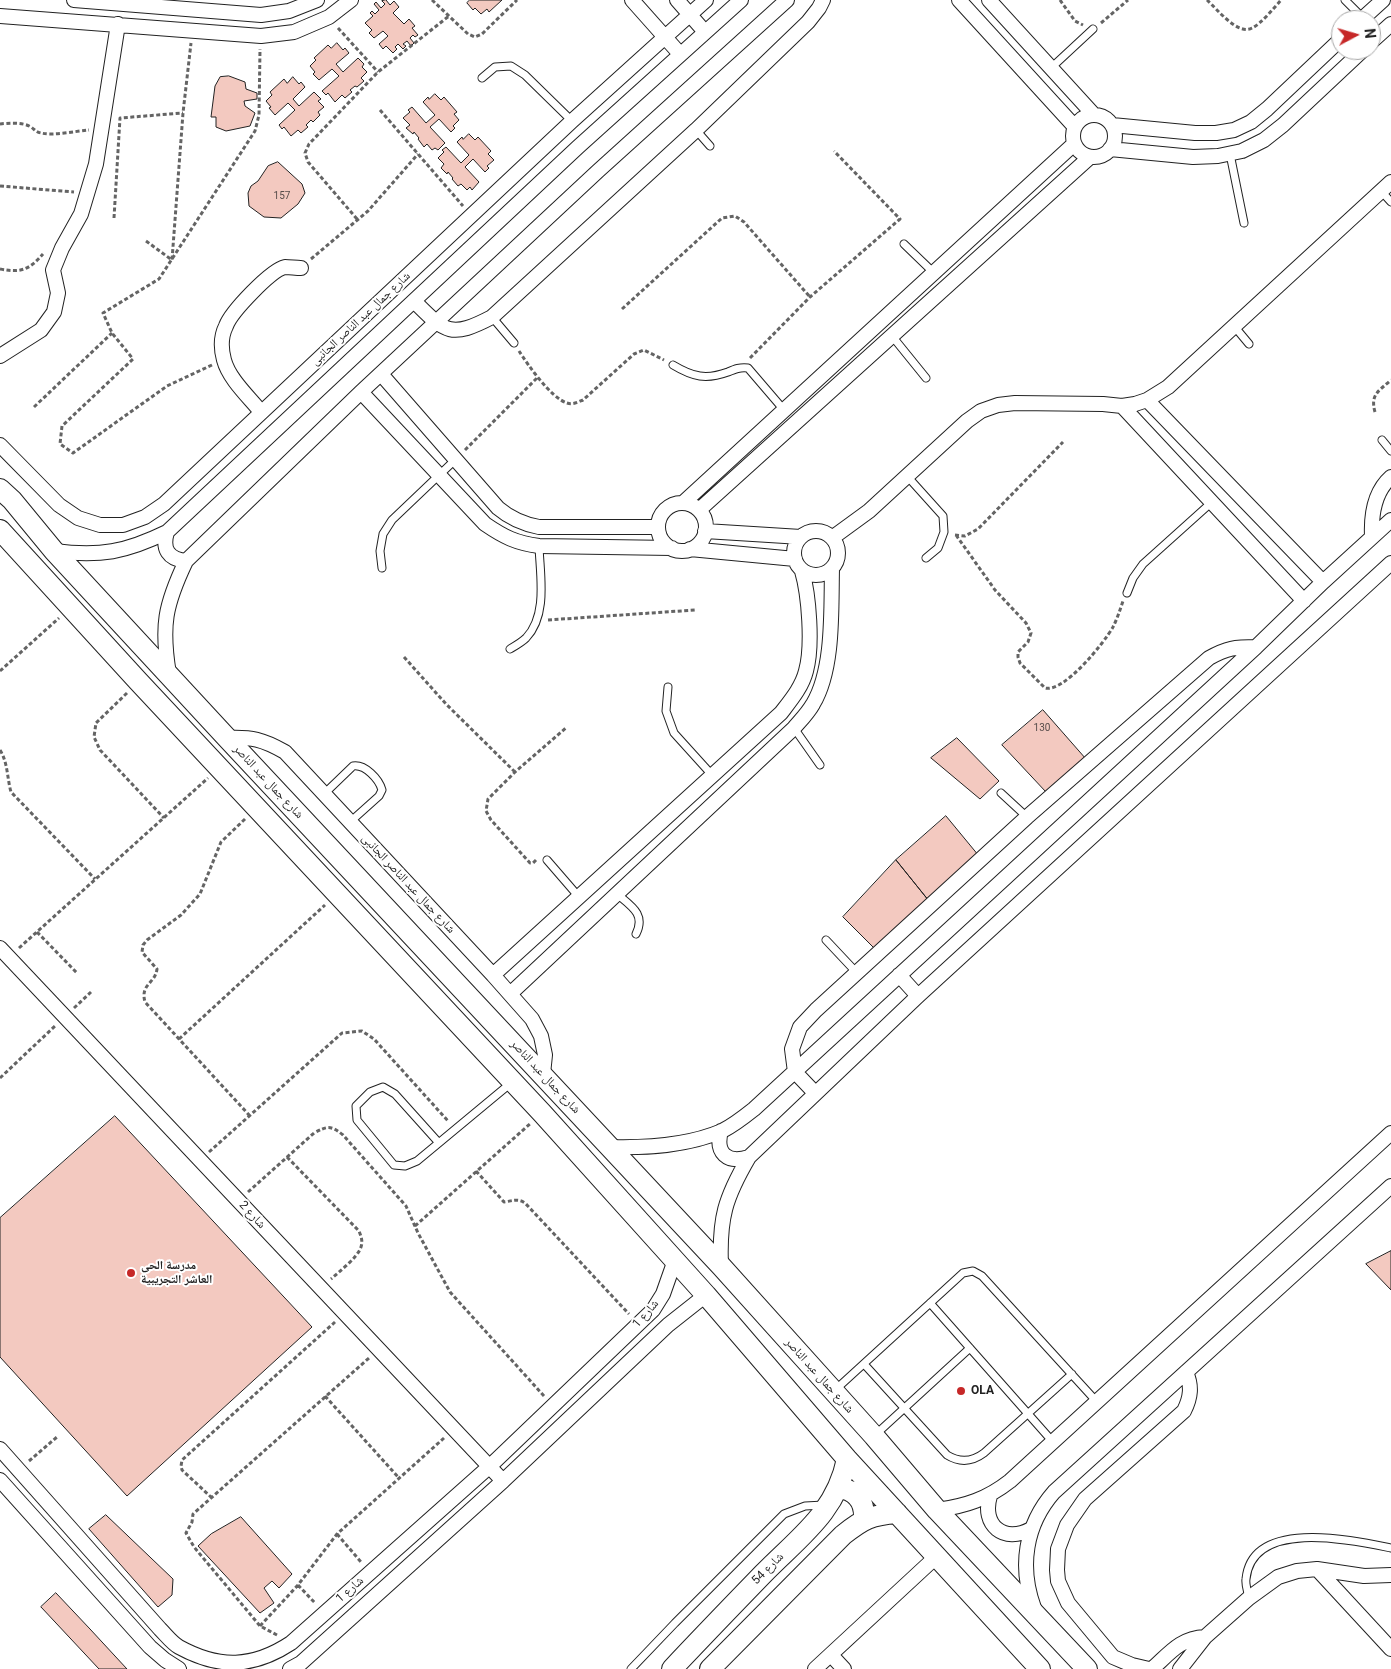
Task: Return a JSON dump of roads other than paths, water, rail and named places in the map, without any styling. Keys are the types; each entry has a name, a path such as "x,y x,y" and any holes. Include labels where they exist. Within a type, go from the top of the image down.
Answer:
{"main road":[{"name":"شارع جمال عبد الناصر","path":"0,489 12,500 54,551 226,738 721,1266 874,1436 937,1510 1087,1669"},
{"path":"0,530 256,808 542,1113 706,1294 847,1459 1040,1669"},
{"name":"شارع 54","path":"672,1669 820,1518 839,1488 847,1459"},
{"path":"839,1488 846,1489 859,1497 863,1504 864,1519"},
{"path":"710,1669 843,1535 864,1519 897,1513"}],"street":[{"path":"74,0 261,15 289,11 317,0"},
{"path":"0,16 261,36 294,32 329,18 351,0"},
{"path":"632,0 680,54"},
{"path":"677,0 705,32"},
{"name":"شارع جمال عبد الناصر الجانبى","path":"0,445 59,505 78,518 100,525 123,525 145,518 164,504 572,121 706,0"},
{"path":"54,551 79,554 104,553 128,548 167,532 740,0"},
{"path":"169,674 164,645 166,616 173,587 186,561 380,374 598,171 787,0"},
{"path":"414,301 436,323 449,330 464,330 492,317 696,130 808,22 823,0"},
{"path":"959,0 1075,127"},
{"path":"989,0 1094,115 1107,120 1112,125 1115,137 1110,149 1098,157 1090,157 1083,154 1074,144 1073,133 1079,121 1086,116 1094,115"},
{"path":"1372,10 1383,0"},
{"path":"990,34 1006,19"},
{"path":"0,356 41,330 54,312 58,293 53,270 62,248 81,214 96,164 118,24"},
{"path":"1381,33 1391,24"},
{"path":"1112,125 1195,133 1216,133 1234,130 1251,122 1331,48"},
{"path":"1110,149 1193,156 1218,156 1242,151 1264,140 1352,60"},
{"path":"683,503 1074,144"},
{"path":"699,510 1090,157"},
{"path":"832,538 869,511 967,421 981,411 998,405 1015,403 1122,406 1147,400 1168,387 1386,186"},
{"path":"261,412 229,371 224,359 222,342 226,325 256,288 269,276 284,268 300,268"},
{"path":"380,374 498,508 510,518 524,524 539,527 658,527"},
{"path":"361,392 485,524 501,535 520,543 539,546 690,549 798,565 809,575 818,576 826,574 832,569 838,557 838,550 832,538 826,533 817,531 809,532 796,543 794,551 798,565 808,596 809,645 806,670 797,694 781,713 493,975"},
{"path":"1147,400 1323,582"},
{"path":"1122,406 1304,601"},
{"path":"1372,536 1371,517 1376,498 1386,481 1391,477"},
{"path":"1216,506 1237,493"},
{"path":"672,548 662,539 658,527 660,519 669,507 683,503 699,510 706,524 700,542 690,549"},
{"path":"610,1147 667,1146 695,1139 721,1131 736,1123 754,1109 1256,647 1391,520"},
{"path":"705,531 801,537"},
{"path":"167,532 166,548 171,556 178,560 186,561"},
{"path":"721,1266 720,1237 724,1209 734,1182 749,1157 918,996 1391,563"},
{"path":"510,994 794,728 813,705 825,676 829,646 832,569"},
{"path":"815,1093 795,1072 792,1049 800,1027 1027,818 1209,658 1224,649 1256,647"},
{"name":"شارع جمال عبد الناصر الجانبى","path":"226,738 247,737 267,742 285,752 532,1019 541,1036 545,1055 543,1074"},
{"path":"649,833 664,850"},
{"name":"شارع 2","path":"4,953 503,1481"},
{"path":"899,975 918,996"},
{"path":"721,1131 718,1141 721,1151 729,1158 739,1160 749,1157"},
{"path":"937,1510 955,1508 990,1496 1010,1481 1391,1133"},
{"path":"1036,1613 1028,1593 1025,1572 1026,1550 1031,1529 1041,1509 1054,1492 1391,1186"},
{"name":"شارع 1","path":"0,1449 160,1629 178,1646 200,1659 224,1664 250,1663 273,1655 291,1643 490,1466 653,1310 662,1294 675,1260"},
{"name":"شارع 1","path":"290,1669 301,1663 503,1481 668,1325 706,1294"},
{"path":"1186,1372 1191,1388 1188,1404 1184,1411 1085,1499 1075,1511 1067,1525 1058,1549 1057,1570 1058,1581 1068,1603 1113,1656 1132,1665 1150,1669 1181,1643 1193,1638 1205,1637"},
{"path":"0,1480 150,1647 179,1669"},
{"path":"990,1496 987,1506 988,1516 993,1526 1001,1532 1011,1535 1022,1534 1031,1529"},
{"path":"815,1669 937,1556"},
{"path":"1317,1569 1391,1649"},
{"path":"1180,1669 1205,1637 1249,1598 1278,1577 1297,1571 1317,1569 1364,1576 1391,1575"},
{"path":"831,1655 844,1669"}],"lane":[{"path":"1345,0 1354,10"},
{"path":"1051,68 1093,29"},
{"path":"482,78 495,67 511,66 526,74 572,121"},
{"path":"696,130 710,146"},
{"path":"1230,154 1244,223"},
{"path":"1386,186 1391,202"},
{"path":"904,244 934,273"},
{"path":"492,317 514,343"},
{"path":"1234,326 1249,344"},
{"path":"892,336 926,378"},
{"path":"673,366 690,375 708,377 741,367 748,368 784,410"},
{"path":"1382,440 1391,450"},
{"path":"382,568 380,551 383,534 392,520 456,459"},
{"path":"907,476 943,516 944,532 938,548 926,558"},
{"path":"1127,593 1133,578 1143,564 1216,506"},
{"path":"510,650 526,638 537,621 541,601 539,546"},
{"path":"668,688 666,711 674,733 712,775"},
{"path":"794,728 820,765"},
{"path":"324,794 353,766 358,765 363,766 380,784 382,790 379,796 350,822"},
{"path":"1001,793 1027,818"},
{"path":"547,860 579,897"},
{"path":"617,894 639,916 640,925 636,934"},
{"path":"826,940 857,973"},
{"path":"439,1143 395,1094 383,1087 370,1092 356,1106 356,1120 394,1165 405,1166 417,1161 439,1143 513,1082"},
{"path":"834,1392 963,1272 973,1270 978,1272 1098,1402"},
{"path":"930,1303 1053,1442"},
{"path":"874,1436 970,1348"},
{"path":"864,1364 947,1455 966,1461 984,1453 1072,1374"},
{"path":"631,1669 674,1623 784,1514 805,1506 829,1505"},
{"path":"1249,1598 1245,1581 1249,1563 1260,1549 1276,1542 1309,1538 1336,1538 1391,1548"}],"place":[{"name":"مدرسة الحى العاشر التجريبية","path":"131,1273"},
{"name":"OLA","path":"961,1391"}]}
